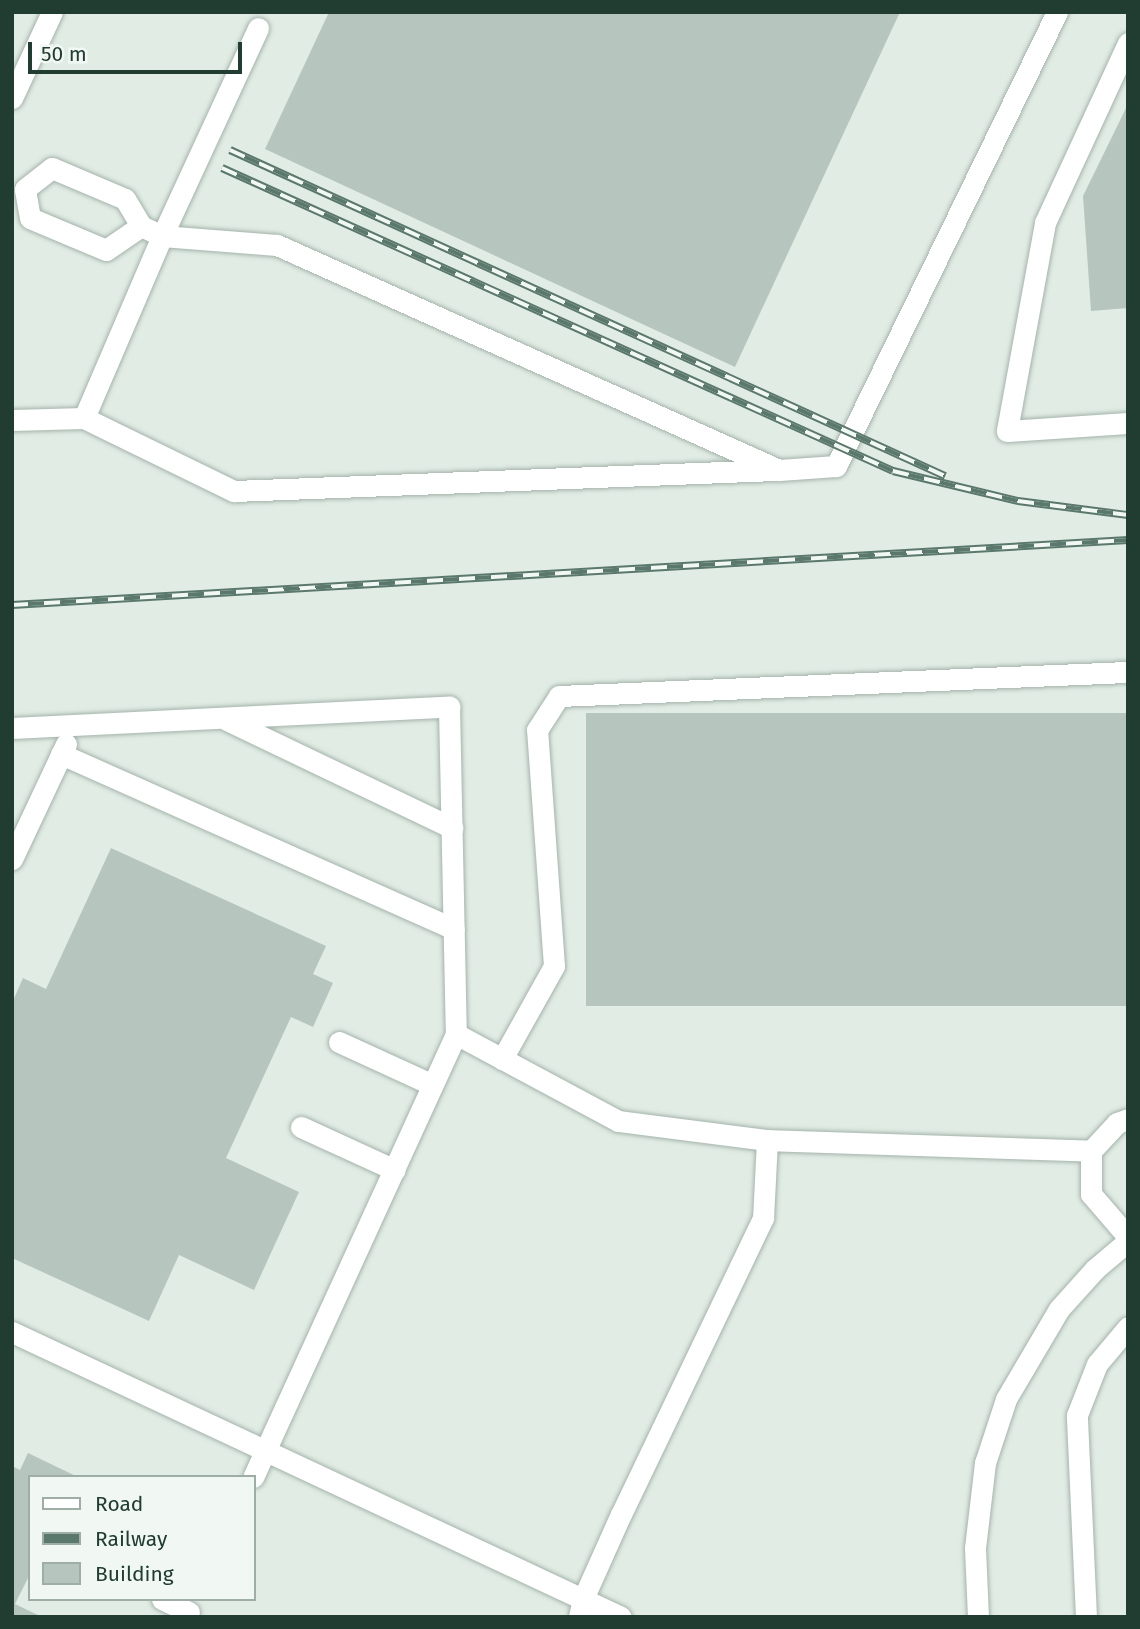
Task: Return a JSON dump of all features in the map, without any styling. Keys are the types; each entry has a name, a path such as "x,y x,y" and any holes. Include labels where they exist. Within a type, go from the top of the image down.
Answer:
{"street":[{"path":"13,94 52,12"},
{"path":"12,420 84,418 233,491 836,466 1056,12"},
{"path":"84,418 162,236 258,28"},
{"path":"1128,43 1045,223 1007,431 1128,424"},
{"path":"141,226 106,250 30,218 19,186 52,168 125,199 141,226 162,236 277,245 779,470"},
{"path":"502,1059 554,966 537,730 559,696 1128,672"},
{"path":"12,728 449,707 456,1034 254,1475"},
{"path":"223,718 452,828"},
{"path":"12,859 75,725"},
{"path":"61,754 454,929"},
{"path":"456,1034 618,1121 767,1140 1091,1150"},
{"path":"339,1042 433,1085"},
{"path":"978,1617 975,1548 985,1462 1006,1399 1059,1309 1095,1269 1128,1239 1091,1194 1091,1150 1117,1123 1128,1119"},
{"path":"301,1127 395,1170"},
{"path":"581,1608 763,1218 767,1140"},
{"path":"1086,1617 1077,1415 1097,1364 1128,1328"},
{"path":"12,1332 266,1451 581,1608 621,1617"},
{"path":"168,1601 190,1609"}],"building":[{"path":"329,12 900,12 735,367 265,149"},
{"path":"1128,104 1128,308 1091,311 1083,196"},
{"path":"586,713 1128,713 1128,1006 586,1006"},
{"path":"111,848 326,946 313,974 333,983 313,1027 291,1017 226,1158 299,1192 254,1290 179,1255 149,1321 12,1258 12,1003 23,978 46,989"},
{"path":"28,1453 74,1475 28,1475 28,1578 15,1604 42,1617 12,1617 12,1466 20,1470"}],"railway":[{"path":"230,150 945,476"},
{"path":"222,168 893,471 1018,501 1128,515"},
{"path":"12,605 1128,540"}]}
